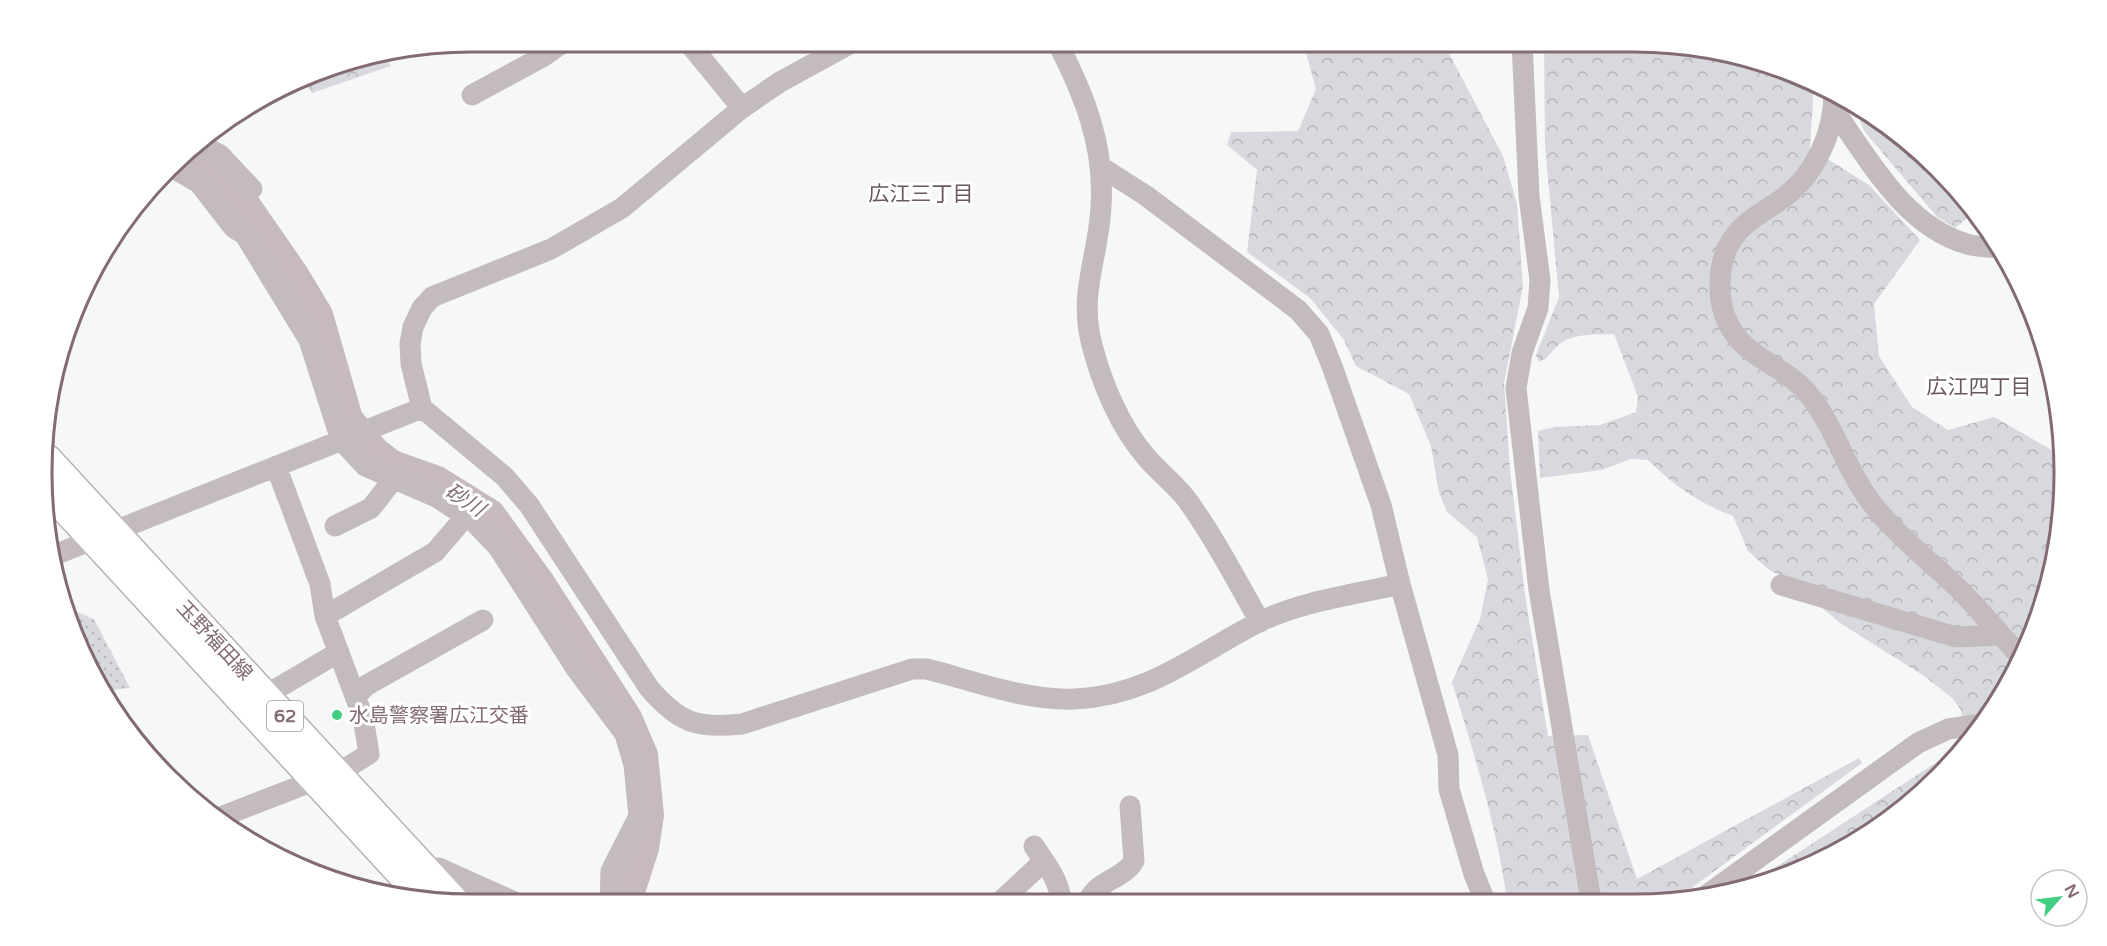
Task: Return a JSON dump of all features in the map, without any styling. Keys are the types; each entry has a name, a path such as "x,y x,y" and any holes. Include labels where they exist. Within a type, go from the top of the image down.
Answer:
{"main road":[{"name":"玉野福田線","path":"52,465 104,536 423,882 441,893"},
{"name":"玉野福田線","path":"53,495 104,536 266,695 327,776"}],"street":[{"path":"472,95 550,52"},
{"path":"696,52 742,108"},
{"path":"835,52 780,82 742,108 614,213 551,249 432,297 422,308 413,327 411,364 422,408 505,477 529,505 649,688 669,711 694,723 717,727 742,724 912,669 927,669 1035,696 1074,699 1098,697 1131,691 1164,676 1260,622 1298,608 1400,584"},
{"path":"1062,52 1075,77 1094,127 1101,167 1101,208 1090,267 1086,308 1092,345 1104,382 1127,431 1147,458 1185,497 1204,523 1260,622"},
{"path":"1522,52 1528,196 1540,280 1538,308 1522,353 1516,388 1539,590 1590,894"},
{"path":"1834,103 1830,128 1810,171 1781,200 1753,217 1735,235 1725,254 1720,278 1720,299 1726,321 1738,339 1755,356 1785,373 1803,388 1834,433 1851,471 1869,500 2015,650"},
{"path":"1837,105 1907,210 1936,229 1967,244 1988,247"},
{"path":"207,148 220,155 252,189"},
{"path":"1101,167 1145,195 1298,310 1318,334 1344,396 1381,505 1400,584 1448,755 1449,789 1482,894"},
{"path":"180,172 199,183 234,228 245,235 309,340 342,440 365,466 438,498 466,516 498,547 577,670 625,734 634,765 639,816 611,871 610,894"},
{"path":"61,553 422,408"},
{"path":"227,814 327,776 369,754 363,717 325,616 320,584 276,466"},
{"path":"335,526 371,508 393,480"},
{"path":"325,616 435,552 466,516"},
{"path":"1781,585 1956,637 2001,635"},
{"path":"355,697 368,685 483,621"},
{"path":"266,695 339,652"},
{"path":"1723,883 1918,743 1948,729 1970,726"},
{"path":"1093,894 1096,889 1130,868 1134,861 1130,806"},
{"path":"1006,894 1039,854 1050,865 1060,894"},
{"path":"423,882 442,869 497,894"}],"green space":[{"path":"1306,52 1448,52 1503,156 1517,204 1523,286 1504,383 1510,469 1525,595 1548,736 1588,735 1637,879 1859,758 1862,763 1689,890 1634,894 1506,894 1491,818 1452,682 1480,619 1488,579 1477,537 1447,512 1439,493 1431,446 1409,394 1356,366 1344,340 1310,298 1247,252 1257,170 1227,145 1231,132 1298,131 1316,89"},
{"path":"1544,52 1662,53 1743,67 1813,93 1810,148 1869,185 1920,240 1874,304 1879,356 1912,407 1948,430 1994,417 2054,451 2054,501 2051,528 2032,608 2011,659 1984,707 1964,733 1961,710 1952,698 1924,676 1840,623 1790,580 1769,570 1748,551 1733,516 1709,506 1688,493 1648,460 1631,459 1602,470 1540,478 1538,431 1554,427 1600,425 1636,412 1638,397 1614,334 1586,335 1567,340 1539,362 1536,355 1559,297 1545,147"},
{"path":"389,62 391,66 312,93 307,87 338,75"},
{"path":"1859,118 1911,157 1950,196 1966,215 1966,219 1955,228 1937,217 1864,131"},
{"path":"76,612 94,619 130,688 113,690 96,659"},
{"path":"1941,759 1911,789 1868,823 1820,850 1771,870"}],"waterway":[{"name":"砂川","path":"196,157 210,164 233,187 294,275 318,315 348,419 374,451 392,465 437,481 490,514 538,580 627,718 643,755 649,815 644,848 629,894"}],"place":[{"name":"水島警察署広江交番","path":"337,715"}],"district":[{"name":"広江三丁目","path":"921,194"},
{"name":"広江四丁目","path":"1979,387"}]}
